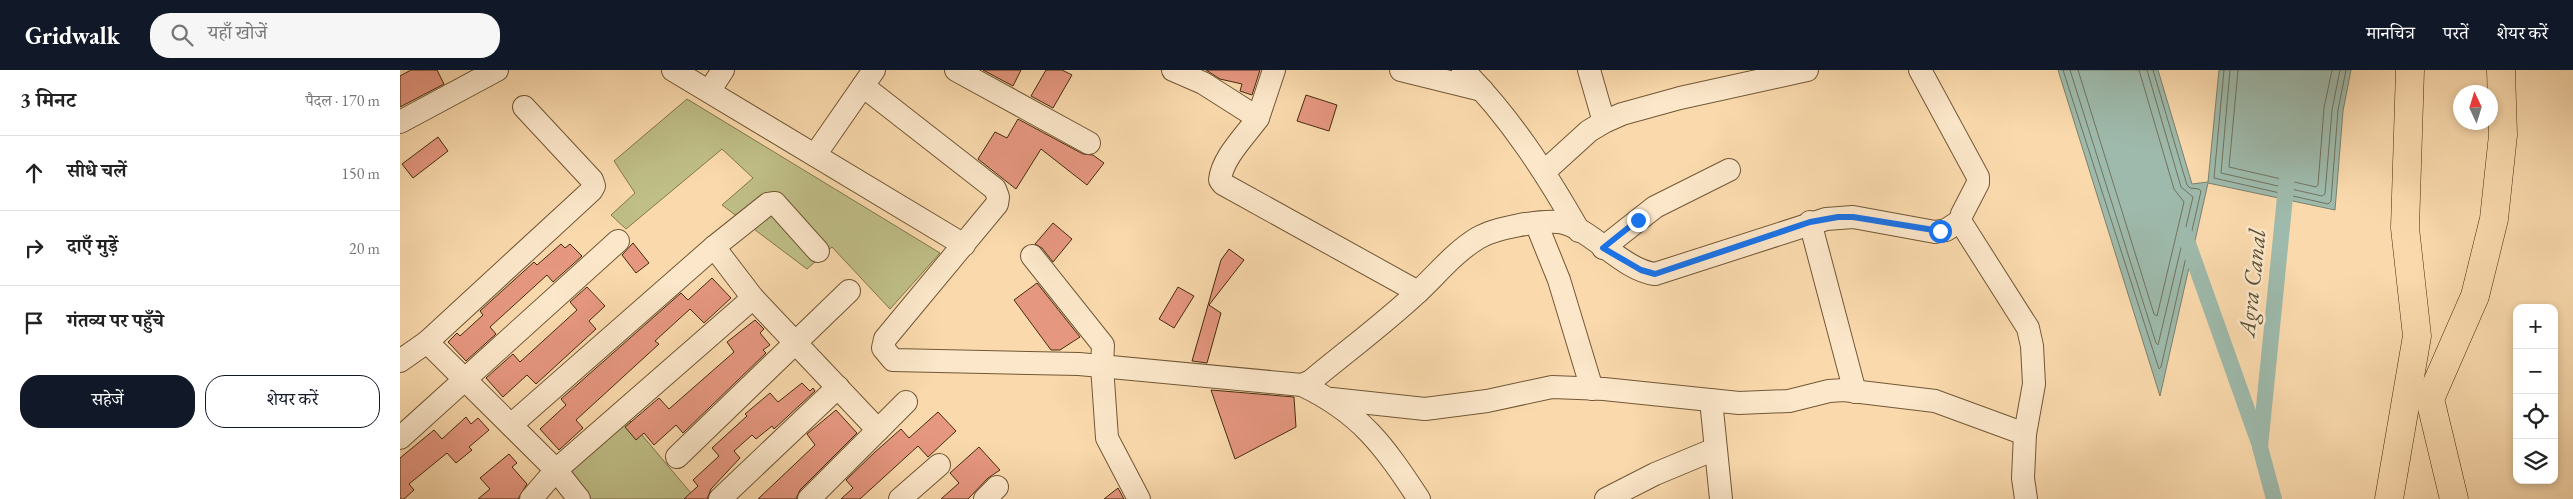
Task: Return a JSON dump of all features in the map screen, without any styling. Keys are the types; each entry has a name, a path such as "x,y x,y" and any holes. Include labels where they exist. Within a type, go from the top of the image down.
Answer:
{"main road":[{"path":"2389,499 2416,336 2405,228 2410,70"},
{"path":"2454,499 2430,399 2475,296 2494,219 2502,135 2501,70"}],"street":[{"path":"400,122 496,70"},
{"path":"673,70 710,90 964,245"},
{"path":"710,90 723,70"},
{"path":"956,70 1089,143"},
{"path":"1173,70 1203,83 1258,118"},
{"path":"1274,70 1258,118 1231,154 1220,174 1220,180 1223,184 1418,292"},
{"path":"1400,70 1483,90"},
{"path":"1463,70 1483,90 1545,172 1579,231"},
{"path":"1589,70 1604,122"},
{"path":"1545,172 1589,131 1604,122 1680,98 1807,70"},
{"path":"1302,385 1311,380 1418,292 1455,256 1489,233 1536,223 1561,223 1579,231 1603,248 1641,270 1655,274 1810,222 1838,217 1853,217 1935,232 1946,230 1960,221 1978,183 1978,177 1920,70"},
{"path":"815,155 868,78 995,190 998,197 997,204 885,339 883,348 893,360 1102,366 1302,385 1331,399 1367,428 1419,499"},
{"path":"400,361 427,342 591,191 594,186 592,180 524,107"},
{"path":"1603,248 1655,207 1729,170"},
{"path":"511,425 714,247 772,202 818,251"},
{"path":"1960,221 2028,328 2032,346 2034,384 2025,434 2023,478 2026,499"},
{"path":"1810,222 1855,392"},
{"path":"1536,223 1559,280 1592,389"},
{"path":"400,438 618,241"},
{"path":"714,247 754,298 795,344 878,430"},
{"path":"1032,256 1104,345 1102,366 1107,438 1139,499"},
{"path":"677,457 849,291"},
{"path":"531,499 556,470 754,298"},
{"path":"427,342 556,470 579,499"},
{"path":"720,499 838,387"},
{"path":"1331,399 1424,409 1487,401 1552,387 1739,403 1789,401 1829,391 1855,392 1935,401 2025,434"},
{"path":"1711,400 1721,499"},
{"path":"809,499 906,402"},
{"path":"1606,499 1655,474 1715,448"},
{"path":"900,499 939,465"}],"shaded area":[{"path":"687,99 940,253 890,309 832,247 807,269 722,205 753,178 722,149 626,229 611,215 635,193 614,161"},
{"path":"625,415 696,499 587,499 563,471"}],"water":[{"path":"2058,70 2158,70 2192,184 2208,182 2219,70 2351,70 2343,111 2335,210 2208,183 2160,396"}],"building":[{"path":"411,70 437,70 444,84 400,107 400,76"},
{"path":"983,70 1021,70 1013,86"},
{"path":"1046,70 1062,70 1072,75 1053,108 1031,96"},
{"path":"1206,70 1260,70 1252,95 1240,91 1242,84 1220,79"},
{"path":"1306,95 1337,105 1329,131 1297,121"},
{"path":"1018,119 1083,154 1093,155 1104,163 1087,185 1041,149 1016,189 978,159 995,132 1007,138"},
{"path":"438,137 448,151 413,178 402,164"},
{"path":"1053,223 1072,239 1053,262 1042,248 1035,244"},
{"path":"633,243 649,263 636,273 622,255"},
{"path":"561,244 565,248 570,244 582,256 553,282 547,275 490,327 496,334 466,361 448,342 457,333 460,336 483,315 480,311 534,262 537,265"},
{"path":"1229,249 1244,260 1209,305 1221,313 1207,363 1192,361 1221,260"},
{"path":"712,278 731,298 704,323 690,309 655,341 659,344 576,420 583,428 559,450 540,429 566,405 561,399 681,293 688,300"},
{"path":"1037,283 1080,337 1060,350 1051,350 1014,300"},
{"path":"587,287 605,306 589,321 596,329 536,384 527,375 503,397 486,378 513,354 520,362 577,310 570,302"},
{"path":"1178,287 1194,296 1174,328 1159,319"},
{"path":"755,320 764,329 760,333 770,345 763,350 766,353 683,433 676,425 654,445 644,433 636,440 625,427 659,398 669,409 734,352 727,342"},
{"path":"802,383 810,391 813,388 815,391 774,429 772,426 756,439 752,435 734,451 740,458 711,489 707,499 684,499 698,486 693,480 719,456 712,448 747,416 745,414 770,393 778,402"},
{"path":"1211,390 1294,397 1296,427 1235,459"},
{"path":"836,410 857,433 800,490 796,499 758,499 815,445 807,434"},
{"path":"938,412 956,431 928,457 918,446 860,499 841,499 853,488 846,480 875,452 901,429 909,438"},
{"path":"466,417 471,424 478,418 489,430 469,447 472,450 456,463 447,453 409,484 414,490 404,499 400,499 400,458 434,430 442,439"},
{"path":"979,447 1000,470 988,478 968,499 941,499 959,483 950,473"},
{"path":"509,454 517,463 512,467 527,484 518,499 478,499 490,489 480,478"},
{"path":"1118,488 1124,499 1104,499"}],"waterway":[{"name":"Agra Canal","path":"2274,499 2260,447 2287,177"},
{"path":"2185,235 2259,443"}],"route":[{"path":"1638,220 1603,248 1648,274 1663,273 1810,222 1838,217 1853,217 1935,232 1940,231"}]}
